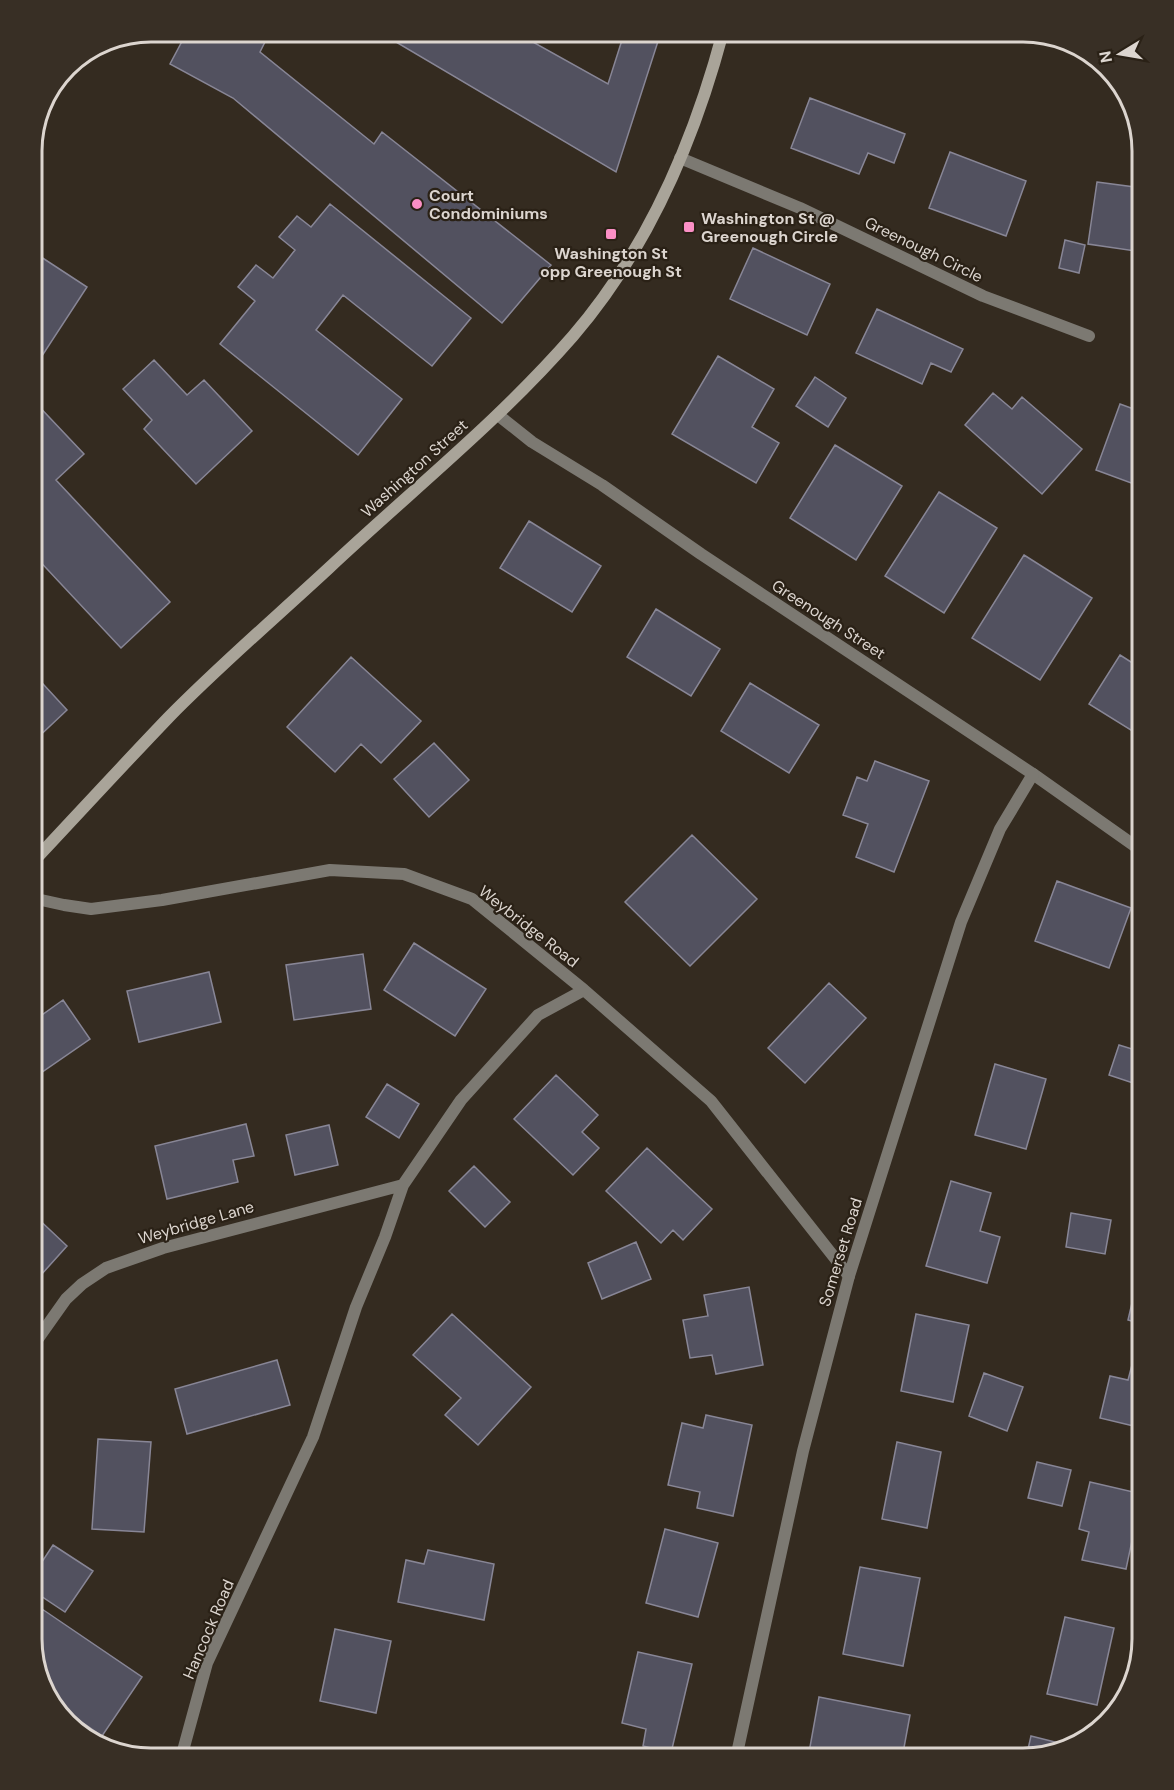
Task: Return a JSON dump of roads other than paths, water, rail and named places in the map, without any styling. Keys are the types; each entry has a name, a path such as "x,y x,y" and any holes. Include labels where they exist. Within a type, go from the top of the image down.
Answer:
{"main road":[{"name":"Washington Street","path":"42,852 169,717 365,534 498,415 573,335 609,288 640,240 680,158 705,92 720,42"}],"street":[{"name":"Greenough Circle","path":"680,158 800,208 983,296 1089,336"},
{"name":"Greenough Street","path":"498,415 532,442 602,485 701,554 1033,774 1132,843"},
{"name":"Somerset Road","path":"738,1748 803,1451 849,1276 961,922 1000,829 1033,774"},
{"name":"Weybridge Road","path":"42,900 91,909 162,900 330,870 404,874 472,899 584,990 711,1101 849,1276"},
{"path":"403,1185 460,1100 538,1015 584,990"},
{"name":"Weybridge Lane","path":"42,1333 66,1299 82,1284 106,1268 163,1248 403,1185"},
{"name":"Hancock Road","path":"184,1748 207,1663 313,1437 356,1307 385,1237 403,1185"}],"place":[{"name":"Court Condominiums","path":"417,204"},
{"name":"Washington St @ Greenough Circle","path":"689,227"},
{"name":"Washington St opp Greenough St","path":"611,234"}]}
